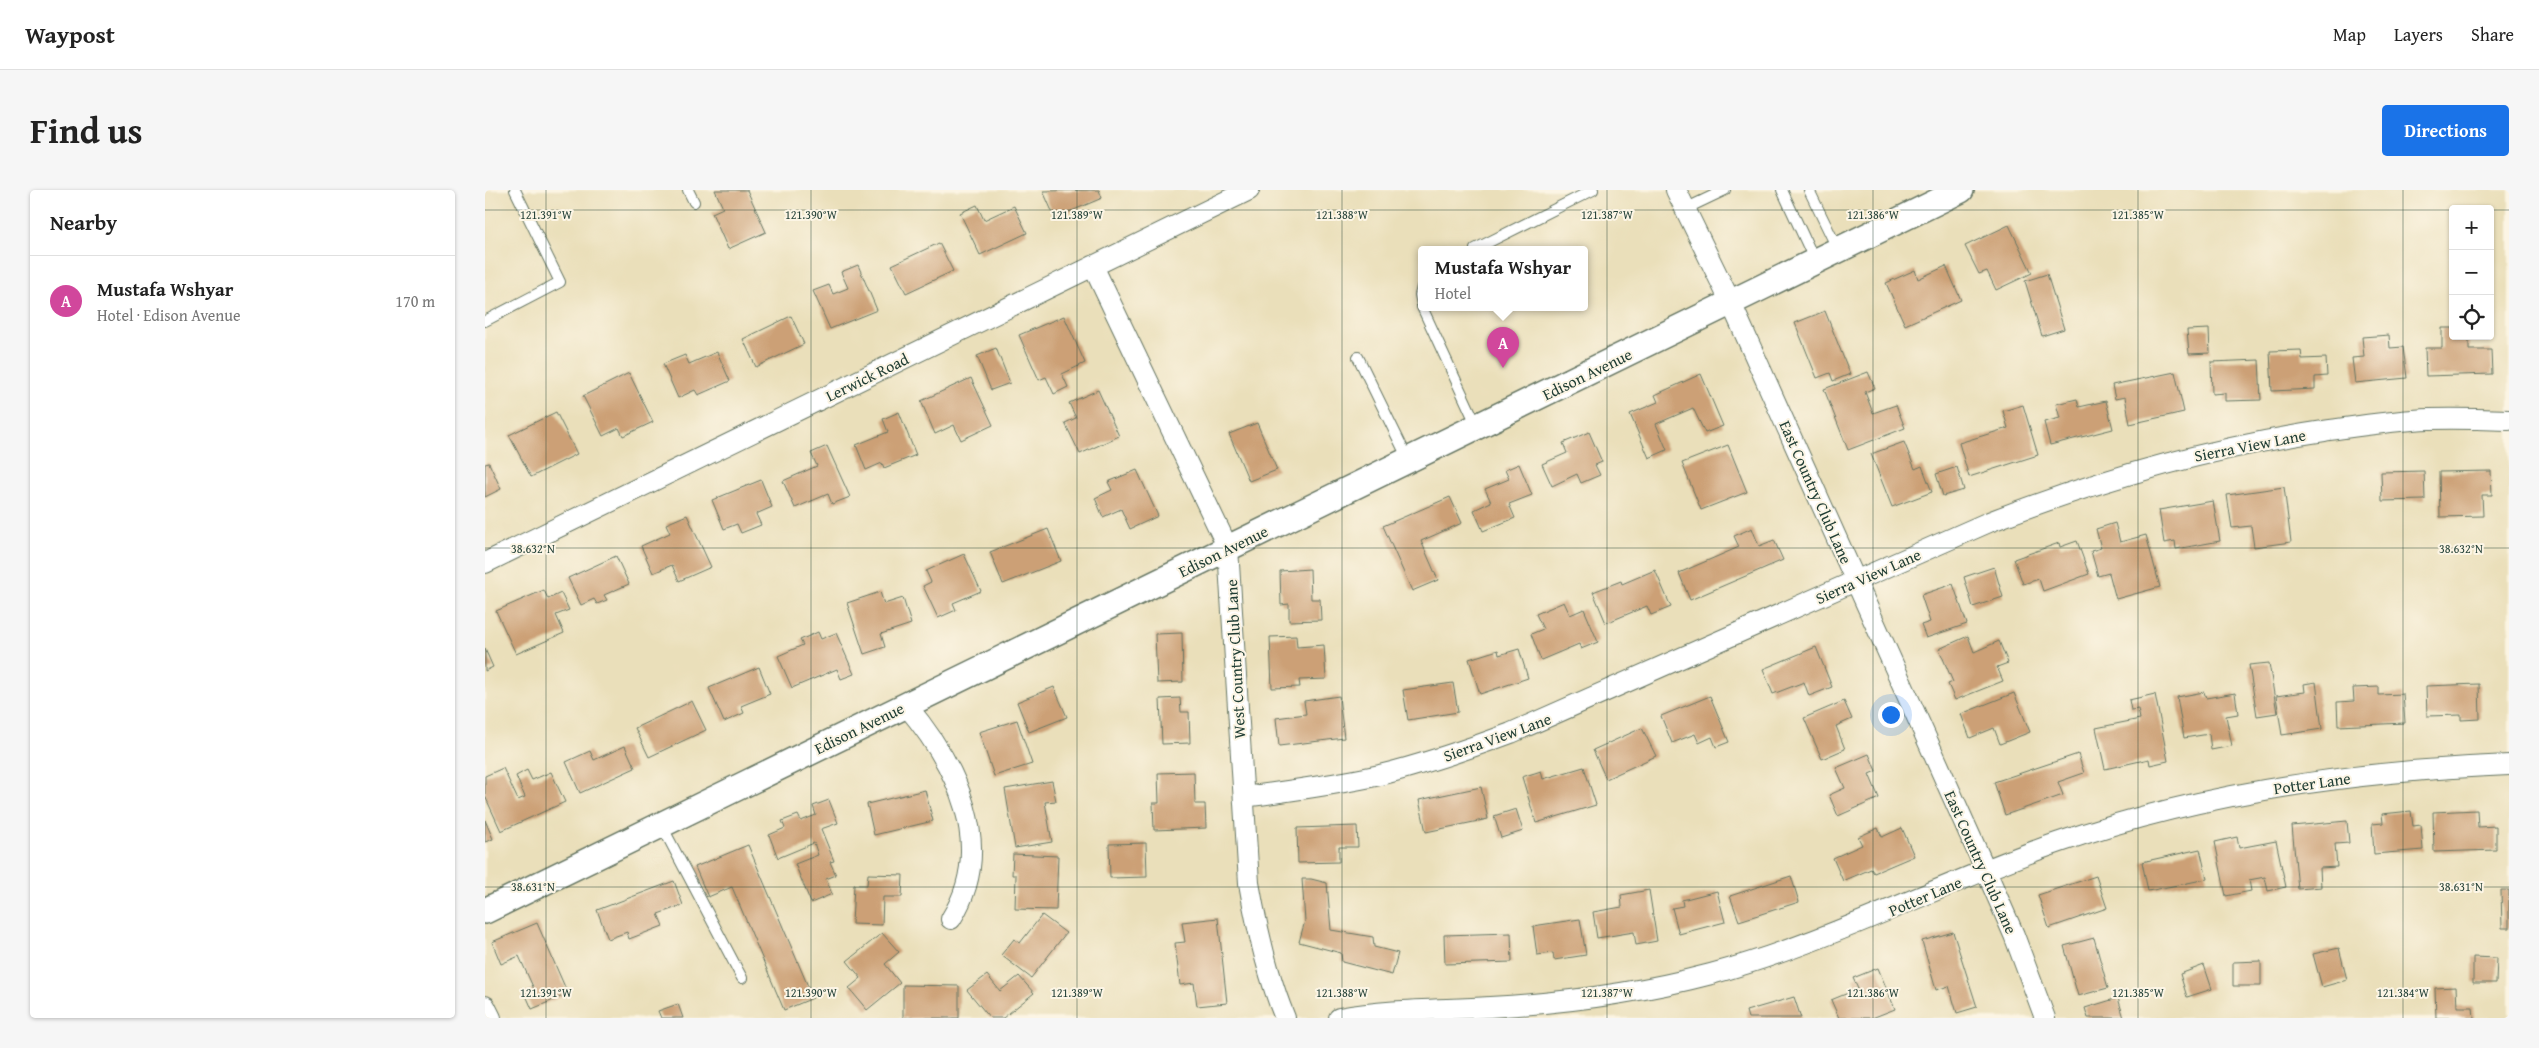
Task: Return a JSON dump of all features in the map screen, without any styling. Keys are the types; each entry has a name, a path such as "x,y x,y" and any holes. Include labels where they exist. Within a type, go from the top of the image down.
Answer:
{"street":[{"name":"Lerwick Road","path":"485,563 1249,190"},
{"name":"East Country Club Lane","path":"1676,190 1731,302 1986,871 2014,935 2045,1018"},
{"name":"Edison Avenue","path":"485,911 1815,262 1933,196 1961,190"},
{"name":"West Country Club Lane","path":"1093,266 1228,548 1249,883 1258,936 1273,988 1285,1018"},
{"name":"Sierra View Lane","path":"1243,797 1312,788 1380,775 1474,747 1555,716 1989,522 2058,496 2128,473 2210,452 2283,437 2364,425 2428,419 2509,420"},
{"path":"906,705 942,753 959,790 969,830 971,868 965,892 951,920"},
{"name":"Potter Lane","path":"1339,1018 1376,1011 1489,1007 1563,1001 1637,990 1711,974 1782,953 1835,934 1986,871 2100,828 2166,810 2256,791 2356,776 2509,765"},
{"path":"485,1006 491,1018"}],"lane":[{"path":"485,321 560,282 515,190"},
{"path":"688,190 694,202"},
{"path":"1481,246 1593,190"},
{"path":"1685,209 1725,190"},
{"path":"1782,190 1815,262"},
{"path":"1809,190 1838,250"},
{"path":"1424,311 1478,428"},
{"path":"1358,357 1409,461"},
{"path":"661,825 741,978"}],"building":[{"path":"715,190 747,190 766,232 728,249 712,213 723,208"},
{"path":"1099,190 1102,198 1055,218 1043,191"},
{"path":"977,205 984,220 1014,206 1027,233 980,255 960,213"},
{"path":"2009,225 2032,273 1996,290 1987,271 1979,274 1965,246"},
{"path":"939,243 953,271 906,293 892,265"},
{"path":"858,265 877,310 830,329 813,291 829,285 833,294 848,288 841,272"},
{"path":"1946,266 1961,300 1905,325 1886,283 1915,270 1918,279"},
{"path":"2047,274 2064,329 2042,336 2025,281"},
{"path":"1825,311 1850,374 1833,381 1830,373 1817,378 1795,323"},
{"path":"791,316 804,344 756,367 743,339"},
{"path":"1064,316 1085,363 1062,374 1068,387 1054,394 1046,377 1039,380 1019,335"},
{"path":"2442,328 2449,328 2449,340 2469,340 2469,350 2491,350 2492,374 2426,376 2425,348 2442,348"},
{"path":"2209,329 2210,353 2189,354 2187,330"},
{"path":"2389,335 2390,348 2403,347 2407,378 2355,383 2352,358 2364,357 2362,337"},
{"path":"996,348 1010,383 991,390 977,356"},
{"path":"2301,350 2302,359 2326,358 2327,376 2315,377 2315,389 2272,391 2270,351"},
{"path":"717,352 730,381 698,395 695,390 678,398 663,364 685,355 689,364"},
{"path":"2259,360 2261,400 2225,401 2225,393 2212,394 2211,362"},
{"path":"1868,372 1875,388 1865,392 1873,413 1896,405 1905,428 1848,450 1824,389"},
{"path":"2175,372 2184,412 2130,424 2125,397 2115,399 2112,385"},
{"path":"629,373 653,422 623,436 619,428 603,436 583,396"},
{"path":"1701,374 1723,426 1705,433 1693,408 1656,424 1667,450 1649,458 1630,414 1658,402 1655,395"},
{"path":"971,378 993,425 961,440 954,425 935,434 921,401"},
{"path":"1098,390 1119,436 1080,454 1065,423 1076,418 1069,403"},
{"path":"2077,399 2079,407 2106,401 2113,429 2050,445 2044,422 2060,418 2056,404"},
{"path":"2023,405 2038,455 1969,477 1959,443 2008,428 2003,411"},
{"path":"556,412 577,454 531,477 509,435"},
{"path":"899,412 916,455 884,468 882,463 866,470 856,445 888,432 883,419"},
{"path":"1257,423 1277,470 1249,481 1229,434"},
{"path":"1589,432 1602,462 1595,465 1600,475 1581,483 1577,474 1552,486 1542,464 1567,453 1563,443"},
{"path":"1904,442 1915,469 1922,466 1932,492 1892,507 1871,454"},
{"path":"1728,445 1747,492 1701,510 1682,463"},
{"path":"827,446 850,497 832,504 828,494 795,508 783,481 817,466 811,453"},
{"path":"489,463 501,489 485,497 485,464"},
{"path":"1519,464 1532,495 1509,504 1515,518 1483,531 1474,510 1491,502 1485,489 1509,479 1505,470"},
{"path":"1957,467 1964,490 1943,496 1936,474"},
{"path":"1137,470 1158,516 1130,529 1121,509 1103,517 1095,498 1112,490 1108,482"},
{"path":"2424,471 2425,500 2382,501 2381,472"},
{"path":"2491,471 2492,495 2482,495 2483,516 2440,517 2439,472"},
{"path":"761,480 772,507 756,514 761,525 741,533 737,524 724,529 712,500"},
{"path":"2284,487 2291,542 2254,547 2251,526 2232,528 2227,495"},
{"path":"1450,497 1462,523 1421,541 1438,580 1412,591 1383,526"},
{"path":"2213,501 2220,541 2176,549 2175,541 2164,543 2159,510"},
{"path":"687,515 711,567 679,581 672,565 653,573 641,546 670,533 666,524"},
{"path":"2115,523 2120,542 2146,535 2160,587 2116,599 2109,573 2098,576 2091,551 2101,548 2096,529"},
{"path":"1752,528 1759,546 1774,540 1783,560 1690,600 1679,573 1739,547 1734,536"},
{"path":"1048,529 1061,561 1003,584 990,552"},
{"path":"2077,541 2089,574 2043,591 2039,579 2023,584 2014,559 2059,543 2060,547"},
{"path":"964,554 981,591 953,603 956,610 938,618 923,586 931,582 926,571"},
{"path":"616,556 629,584 604,595 607,600 597,604 594,599 581,605 568,578"},
{"path":"1994,567 2003,597 1973,607 1964,577"},
{"path":"1310,569 1311,599 1320,599 1321,620 1289,621 1289,604 1281,605 1280,571"},
{"path":"1655,570 1671,607 1651,615 1647,606 1606,623 1593,592 1621,581 1622,584"},
{"path":"1953,584 1967,624 1926,638 1921,625 1930,622 1921,595"},
{"path":"544,590 548,599 561,593 569,610 556,615 564,633 516,654 496,611"},
{"path":"880,592 884,604 903,598 911,624 881,634 885,647 864,654 847,603"},
{"path":"1564,602 1570,615 1584,609 1598,642 1581,649 1579,644 1541,660 1531,634 1543,629 1536,614"},
{"path":"818,632 821,639 836,633 854,674 841,679 837,669 792,688 778,656 803,645 800,640"},
{"path":"1182,633 1183,682 1157,683 1155,634"},
{"path":"1296,636 1297,647 1324,645 1326,679 1299,680 1300,687 1272,688 1270,637"},
{"path":"1968,636 1974,652 1999,641 2008,663 1997,667 2003,681 1955,700 1948,684 1953,682 1939,649"},
{"path":"1816,647 1832,687 1809,696 1804,682 1773,694 1763,669"},
{"path":"485,649 493,667 485,671"},
{"path":"1519,649 1528,678 1480,694 1469,659 1498,650 1499,655"},
{"path":"2269,663 2277,713 2257,716 2249,665"},
{"path":"759,667 770,694 741,706 744,713 724,722 709,688"},
{"path":"2316,682 2322,729 2282,735 2276,696 2305,692 2304,684"},
{"path":"1453,683 1458,712 1408,720 1403,690"},
{"path":"2479,684 2480,719 2461,720 2461,715 2427,716 2426,686"},
{"path":"1054,687 1067,717 1029,732 1017,702"},
{"path":"2379,687 2379,695 2403,694 2405,723 2338,726 2337,702 2354,701 2353,688"},
{"path":"2204,692 2206,698 2235,693 2238,714 2226,716 2232,746 2211,750 2209,734 2184,738 2177,697"},
{"path":"2014,693 2030,732 2000,744 1994,728 1970,738 1961,714"},
{"path":"2155,694 2168,761 2150,765 2149,759 2105,769 2096,728 2140,719 2138,709 2131,710 2129,700"},
{"path":"1339,696 1344,738 1279,746 1276,718 1306,714 1304,701"},
{"path":"1710,696 1729,742 1716,747 1712,737 1699,743 1695,734 1672,743 1661,716"},
{"path":"1180,698 1181,712 1189,712 1190,743 1162,744 1160,699"},
{"path":"692,701 706,730 649,757 635,728"},
{"path":"1844,701 1852,719 1836,726 1845,749 1822,759 1804,718"},
{"path":"1017,720 1032,764 994,776 979,732"},
{"path":"1642,728 1656,756 1606,779 1593,750"},
{"path":"625,746 635,768 580,793 566,762 590,751 594,760"},
{"path":"1869,754 1876,771 1869,774 1879,798 1838,816 1829,795 1845,788 1836,768"},
{"path":"2078,754 2084,773 2058,782 2063,795 2005,815 1994,782"},
{"path":"1584,767 1596,805 1536,823 1522,777 1541,771 1543,779"},
{"path":"503,768 518,800 525,797 516,776 527,770 532,780 551,772 565,802 501,831 485,796 485,776"},
{"path":"1194,772 1195,804 1205,804 1206,828 1154,830 1153,803 1159,803 1158,773"},
{"path":"1052,781 1056,801 1045,802 1052,842 1015,848 1005,789"},
{"path":"1481,787 1488,819 1426,832 1419,800"},
{"path":"925,790 933,821 874,835 867,804"},
{"path":"829,800 838,823 821,829 834,861 830,862 836,875 826,879 832,894 811,903 795,864 818,855 814,843 778,858 769,835 785,828 782,821 798,815 801,821 816,815 813,806"},
{"path":"1516,809 1523,831 1501,838 1494,816"},
{"path":"2477,810 2478,827 2496,826 2496,850 2434,852 2433,812"},
{"path":"2411,811 2413,826 2421,825 2423,850 2374,854 2372,824 2383,823 2382,814"},
{"path":"485,820 493,839 485,842"},
{"path":"2347,821 2349,843 2335,844 2337,867 2320,868 2321,887 2298,889 2292,826"},
{"path":"1357,826 1358,847 1339,847 1339,862 1298,863 1297,828"},
{"path":"1878,828 1882,837 1902,828 1914,856 1874,873 1871,869 1843,881 1833,858 1862,845 1858,837"},
{"path":"2237,837 2239,848 2276,841 2286,887 2268,891 2265,877 2249,880 2251,891 2226,896 2215,842"},
{"path":"1146,843 1147,877 1110,878 1109,844"},
{"path":"748,845 813,998 784,1010 732,887 708,897 695,867"},
{"path":"2200,849 2207,879 2148,891 2142,862"},
{"path":"1013,854 1058,856 1056,910 1015,909 1016,875 1012,875"},
{"path":"868,874 903,875 902,897 883,897 882,925 852,924 854,885 867,885"},
{"path":"1791,876 1799,902 1739,921 1730,896"},
{"path":"2096,876 2107,908 2049,928 2038,895"},
{"path":"1302,879 1327,883 1331,930 1373,937 1374,947 1398,953 1392,975 1342,962 1341,953 1299,942 1305,921"},
{"path":"674,881 683,905 658,914 663,926 629,939 627,932 608,939 597,910"},
{"path":"1649,890 1657,941 1636,945 1634,932 1597,938 1593,912 1622,907 1621,895"},
{"path":"2501,890 2509,890 2509,928 2502,928"},
{"path":"1717,891 1725,922 1679,934 1672,908 1683,906 1682,900"},
{"path":"1042,915 1066,933 1031,978 1001,955 1014,939 1020,943"},
{"path":"1218,918 1227,1003 1197,1006 1194,983 1180,985 1175,943 1185,942 1182,922"},
{"path":"1580,919 1586,955 1554,960 1553,953 1537,955 1533,926"},
{"path":"537,923 568,994 532,1009 525,993 534,989 519,956 501,964 492,942"},
{"path":"1953,932 1977,1007 1957,1013 1949,986 1936,990 1922,941"},
{"path":"882,933 899,952 885,964 900,983 867,1010 849,988 861,978 847,961"},
{"path":"1511,933 1512,962 1445,964 1444,935"},
{"path":"2094,938 2108,988 2078,996 2064,946"},
{"path":"2339,948 2347,980 2322,987 2313,954"},
{"path":"2473,957 2497,958 2496,983 2473,983"},
{"path":"2261,961 2261,986 2233,986 2233,962"},
{"path":"2204,965 2212,989 2187,997 2180,974"},
{"path":"1878,968 1895,1009 1872,1018 1839,1018 1831,1000 1858,989 1853,978"},
{"path":"987,975 1000,991 1019,976 1034,993 1003,1018 990,1018 967,990"},
{"path":"903,985 959,986 959,1018 903,1018"},
{"path":"2456,987 2457,1007 2473,1007 2474,1018 2436,1018 2435,988"},
{"path":"1794,997 1801,1018 1748,1018 1746,1011"},
{"path":"2118,998 2124,1018 2088,1018 2085,1008"},
{"path":"678,1004 683,1018 661,1018 658,1011"}],"place":[{"name":"Mustafa Wshyar","path":"1503,368"}]}
